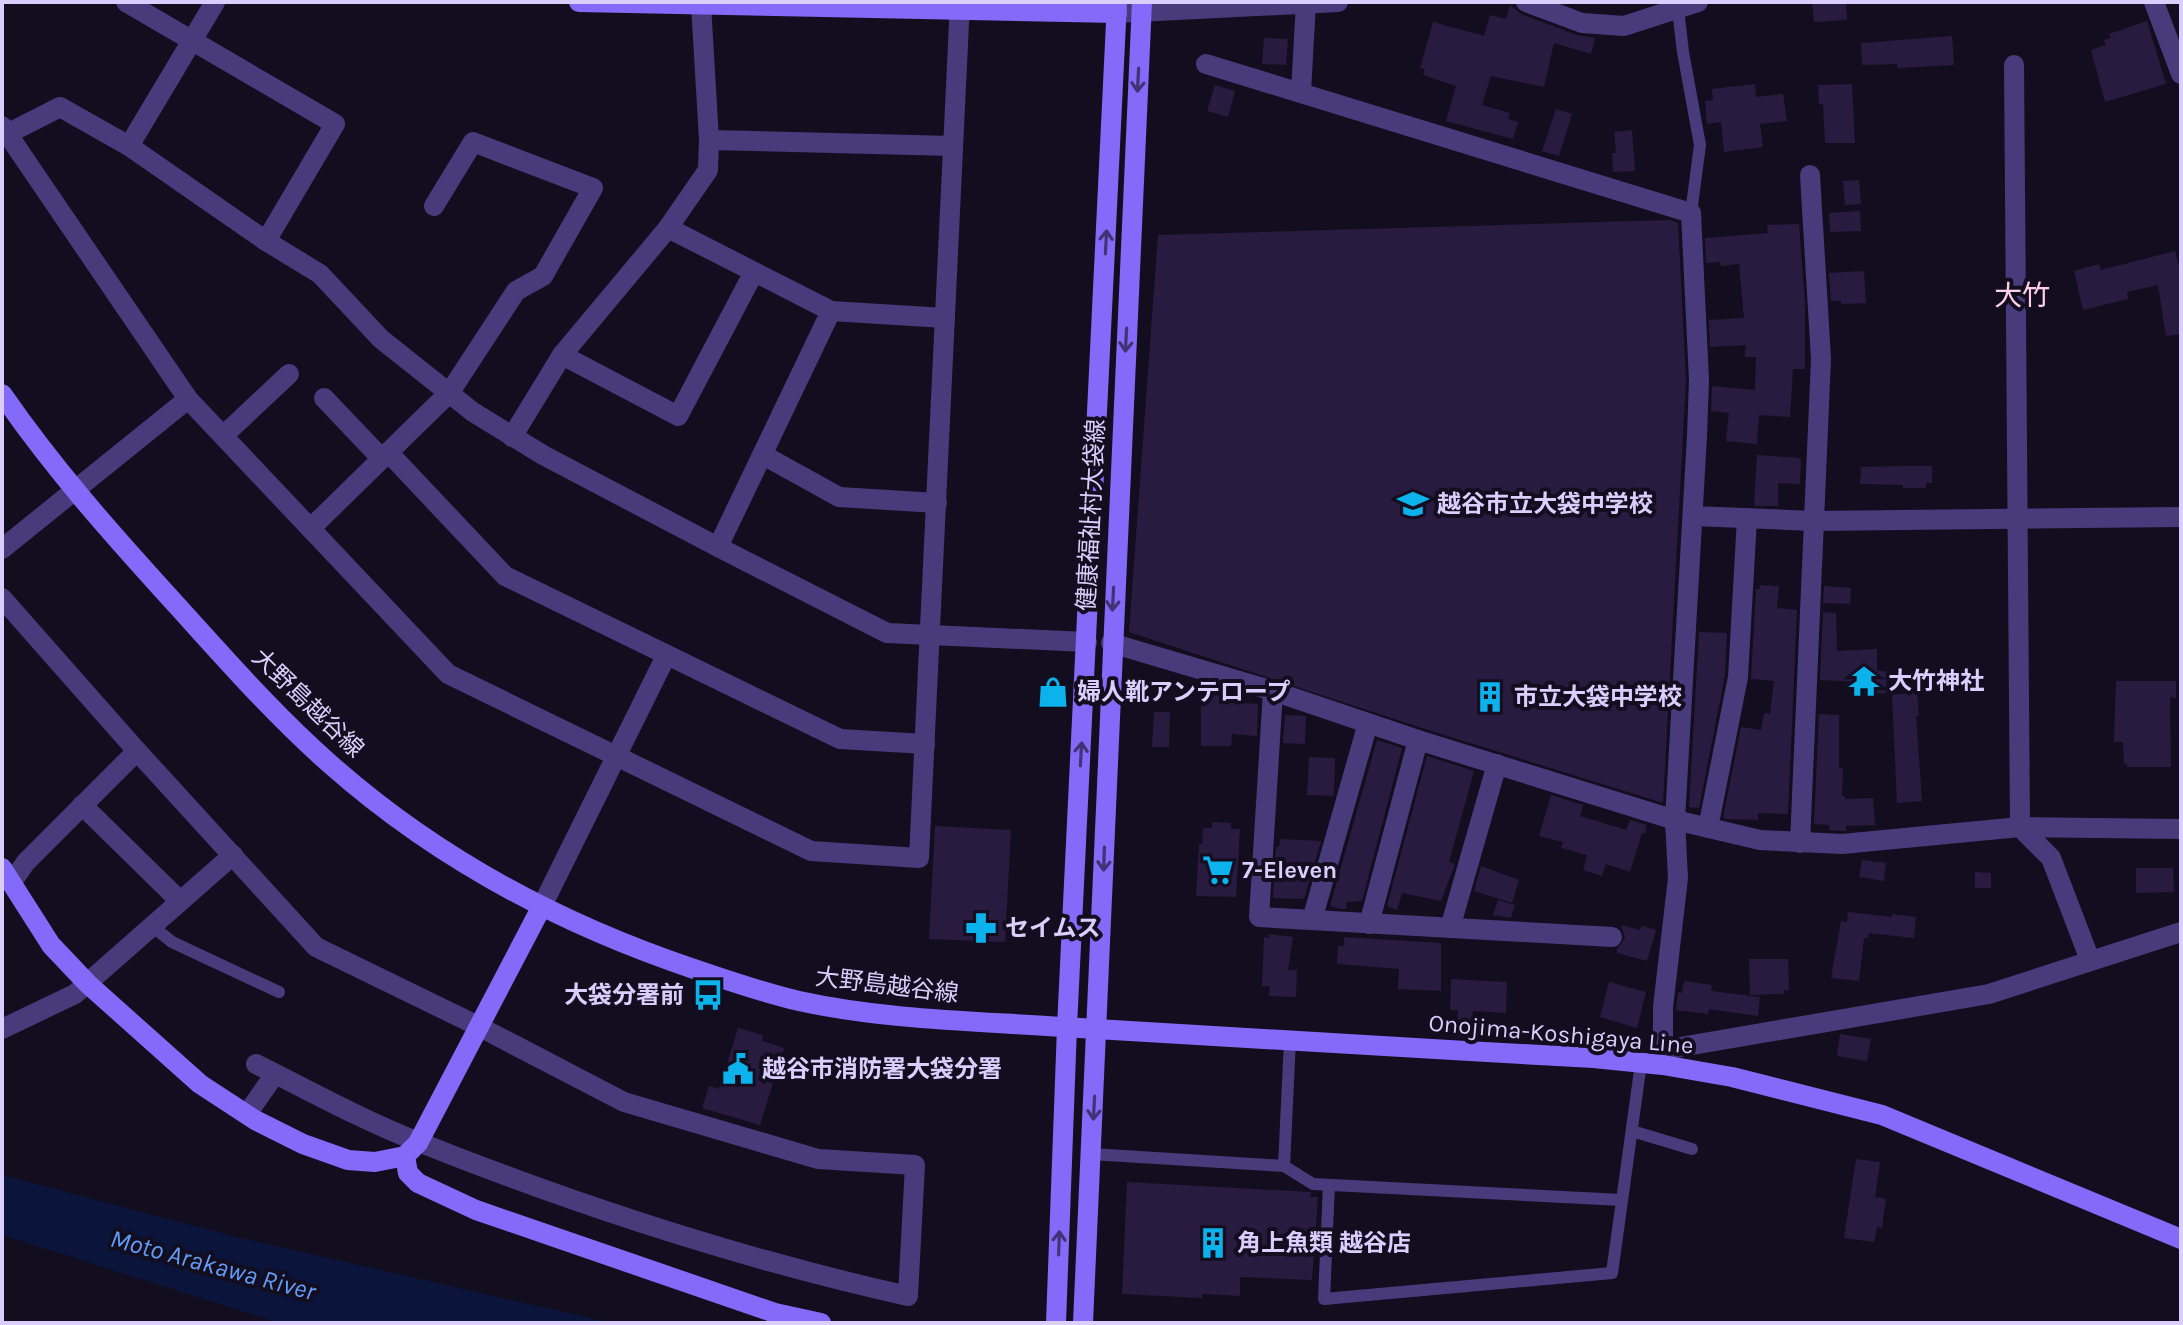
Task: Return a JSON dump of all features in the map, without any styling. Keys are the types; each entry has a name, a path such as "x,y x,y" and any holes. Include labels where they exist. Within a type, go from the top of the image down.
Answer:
{"main road":[{"path":"579,2 1117,8"},
{"name":"健康福祉村大袋線","path":"1083,1322 1141,7"},
{"name":"健康福祉村大袋線","path":"1056,1322 1067,1027 1117,8"},
{"name":"大野島越谷線","path":"2,394 74,492 242,677 328,763 450,856 541,908 666,959 798,1001 925,1018 1098,1030"},
{"path":"6,875 51,945 88,984 200,1084 303,1144 348,1160 375,1162 412,1149"},
{"path":"541,908 412,1149 408,1173 418,1183 476,1210 762,1309 821,1323"},
{"name":"Onojima-Koshigaya Line","path":"1098,1030 1641,1063 1663,1058 1882,1115 2181,1239"}],"street":[{"path":"126,2 335,124 266,241"},
{"path":"129,146 215,2"},
{"path":"1117,8 1338,2"},
{"path":"1526,2 1582,23 1624,26 1688,6"},
{"path":"2154,2 2181,74"},
{"path":"1301,92 1306,3"},
{"path":"512,437 562,355 668,228 708,170 701,4"},
{"path":"960,6 931,633 919,858 811,851 448,674 188,399 4,130 60,107 129,146 266,241 320,274 381,339 473,412 512,437 718,547 887,633 931,633 1087,642"},
{"path":"1206,64 1691,213 1699,380 1675,820 1678,878 1663,1007 1663,1058 1989,994 2181,932"},
{"path":"2014,65 2020,827 2051,858 2090,960"},
{"path":"709,140 953,146"},
{"path":"312,527 450,392 516,291 543,276 593,188 473,142 434,206"},
{"path":"1800,843 1821,359 1810,175"},
{"path":"668,228 831,311 945,318"},
{"path":"562,355 678,416 754,272"},
{"path":"718,547 831,311"},
{"path":"224,435 289,374"},
{"path":"324,398 505,576 840,739 925,744"},
{"path":"2,549 188,399"},
{"path":"763,455 839,497 937,503"},
{"path":"1693,516 1814,521 2181,517"},
{"path":"1708,828 1738,677 1747,518"},
{"path":"2,598 316,947 624,1102 818,1159 915,1165 908,1296 725,1250 412,1149 256,1064"},
{"path":"1111,643 1273,691 1675,820 1760,840 1800,843 1875,841 2020,827 2181,829"},
{"path":"541,908 666,656"},
{"path":"1273,691 1259,917 1612,937"},
{"path":"1312,920 1368,723"},
{"path":"1369,924 1418,740"},
{"path":"6,875 26,862 137,751"},
{"path":"1450,928 1497,764"},
{"path":"82,805 180,901"},
{"path":"2,1029 75,994 233,855"},
{"path":"247,1114 275,1074"}],"lane":[{"path":"1688,6 1683,52 1700,145 1691,213"},
{"path":"152,926 172,942 279,992"},
{"path":"1284,1166 1290,1040"},
{"path":"1329,1185 1324,1299 1612,1273 1641,1063"},
{"path":"1632,1131 1692,1149"},
{"path":"1091,1154 1284,1166 1313,1184 1622,1200"}],"water":[{"name":"Moto Arakawa River","path":"2,1175 236,1237 612,1323 280,1323 2,1235"}],"building":[{"path":"1812,2 1846,2 1847,20 1814,22"},
{"path":"1510,5 1521,14 1577,35 1595,38 1591,54 1554,43 1544,87 1491,76 1482,105 1510,113 1508,119 1518,122 1513,139 1446,121 1456,86 1423,75 1425,69 1420,68 1433,22 1484,36 1490,15 1506,19"},
{"path":"2147,21 2166,84 2105,102 2091,50 2106,45 2104,40 2111,38 2109,34"},
{"path":"1952,36 1954,65 1897,68 1897,64 1862,65 1861,43"},
{"path":"1264,38 1288,39 1286,65 1262,64"},
{"path":"1755,84 1756,97 1783,94 1787,121 1760,124 1763,147 1724,152 1721,122 1707,124 1705,101 1713,100 1712,89"},
{"path":"1852,84 1855,143 1825,143 1823,104 1819,104 1818,85"},
{"path":"1215,85 1235,91 1228,117 1207,111"},
{"path":"1556,109 1572,114 1559,156 1542,151"},
{"path":"1632,130 1635,171 1613,172 1612,153 1616,153 1614,132"},
{"path":"1859,180 1861,204 1845,205 1843,181"},
{"path":"1860,211 1861,231 1830,232 1829,213"},
{"name":"越谷市立大袋中学校","path":"1670,220 1678,223 1686,380 1663,803 1129,632 1158,235"},
{"path":"1799,224 1805,303 1805,369 1793,369 1790,417 1759,415 1757,444 1726,441 1729,413 1711,411 1712,386 1755,390 1756,357 1745,357 1746,345 1710,347 1709,320 1744,318 1739,264 1721,266 1720,262 1706,263 1705,238 1768,233 1767,225"},
{"path":"2175,251 2181,274 2181,334 2166,336 2158,285 2127,292 2128,299 2083,310 2074,271 2099,264 2101,270"},
{"path":"1864,271 1866,303 1841,304 1841,301 1831,301 1829,273"},
{"path":"1757,455 1801,458 1800,484 1778,483 1778,506 1754,506"},
{"path":"1932,466 1932,483 1926,483 1926,488 1860,484 1861,467"},
{"path":"1760,585 1779,586 1777,608 1797,610 1788,814 1758,813 1758,820 1727,819 1723,818 1741,727 1761,730 1764,713 1770,714 1774,681 1751,679 1756,589 1760,589"},
{"path":"1824,586 1851,588 1850,604 1823,603"},
{"path":"1823,612 1836,613 1837,651 1877,649 1877,671 1886,671 1887,693 1864,694 1863,682 1820,680"},
{"path":"1699,632 1727,633 1725,675 1699,808 1689,807"},
{"path":"2116,681 2176,681 2176,698 2170,697 2171,767 2127,767 2124,764 2123,742 2114,742"},
{"path":"1917,692 1922,801 1897,803 1892,695"},
{"path":"1205,695 1232,696 1232,702 1258,704 1257,736 1232,734 1231,746 1201,746 1201,706 1204,706"},
{"path":"1154,712 1170,712 1169,747 1152,747"},
{"path":"1819,714 1839,715 1842,796 1845,799 1873,798 1875,825 1846,826 1846,831 1842,831 1829,830 1829,825 1814,824"},
{"path":"1285,715 1306,716 1305,744 1283,743"},
{"path":"1377,740 1402,748 1362,901 1347,902 1346,909 1340,909 1330,906"},
{"path":"1427,756 1474,771 1449,862 1455,864 1441,901 1402,893 1397,910 1387,906"},
{"path":"1309,757 1335,758 1334,796 1307,795"},
{"path":"1551,795 1583,805 1580,816 1626,830 1630,820 1647,825 1630,872 1606,864 1602,876 1583,870 1587,855 1561,848 1563,842 1539,836"},
{"name":"7-Eleven","path":"1212,822 1231,823 1231,829 1240,829 1236,897 1196,896 1199,844 1202,844 1203,828 1212,828"},
{"path":"935,826 1011,830 1005,942 929,939"},
{"path":"1280,839 1321,841 1304,899 1273,898 1276,847 1279,847"},
{"path":"1862,860 1886,863 1884,881 1859,877"},
{"path":"1481,866 1519,880 1512,903 1474,891"},
{"path":"2136,868 2173,868 2174,892 2136,893"},
{"path":"1975,872 1991,873 1991,888 1975,888"},
{"path":"1498,900 1515,905 1511,918 1493,915"},
{"path":"1848,912 1916,917 1914,938 1869,933 1868,938 1864,938 1859,981 1831,978 1841,921 1847,922"},
{"path":"1621,925 1656,930 1647,961 1617,953 1625,938"},
{"path":"1269,934 1293,937 1288,970 1297,970 1296,997 1269,996 1270,986 1262,986 1264,937 1269,938"},
{"path":"1344,937 1441,943 1441,991 1398,989 1399,969 1337,964 1338,946 1344,946"},
{"path":"1749,959 1788,959 1789,990 1784,990 1784,994 1750,995"},
{"path":"1451,979 1507,982 1506,1013 1473,1011 1471,1038 1457,1037 1458,1010 1450,1010"},
{"path":"1684,981 1712,985 1711,991 1760,997 1758,1016 1709,1009 1708,1014 1676,1010 1678,992 1682,993"},
{"path":"1609,982 1646,992 1637,1028 1600,1017"},
{"path":"738,1028 763,1035 762,1041 784,1048 760,1125 702,1108 709,1086 719,1089"},
{"path":"1840,1034 1871,1039 1867,1061 1837,1056"},
{"path":"1856,1159 1880,1162 1875,1197 1886,1199 1882,1228 1877,1227 1874,1242 1844,1238"},
{"name":"角上魚類 越谷店","path":"1127,1182 1311,1192 1310,1197 1318,1197 1312,1280 1240,1277 1240,1296 1202,1294 1202,1298 1122,1294"}],"place":[{"name":"越谷市立大袋中学校","path":"1413,504"},
{"name":"大竹神社","path":"1864,681"},
{"name":"婦人靴アンテロープ","path":"1053,692"},
{"name":"市立大袋中学校","path":"1490,697"},
{"name":"7-Eleven","path":"1218,870"},
{"name":"セイムス","path":"981,928"},
{"name":"大袋分署前","path":"708,995"},
{"name":"越谷市消防署大袋分署","path":"738,1069"},
{"name":"角上魚類 越谷店","path":"1213,1243"}],"district":[{"name":"大竹","path":"2022,295"}]}
